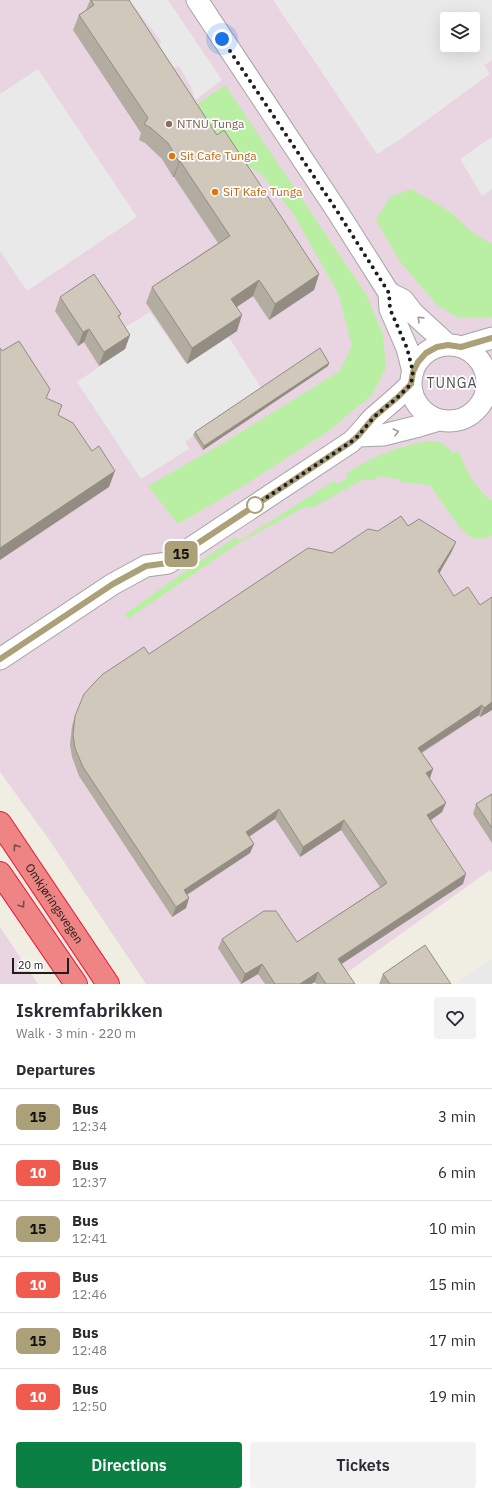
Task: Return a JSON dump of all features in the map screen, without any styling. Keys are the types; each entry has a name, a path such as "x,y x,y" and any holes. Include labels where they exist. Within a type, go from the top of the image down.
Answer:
{"highway":[{"name":"Omkjøringsvegen","path":"0,823 108,984"},
{"path":"0,873 76,984"}],"street":[{"path":"196,0 337,211 389,293 390,309 407,348 413,395 418,405 427,414 439,420"},
{"path":"358,436 383,435 439,420 451,421 464,418 481,404 489,384 480,361 471,352 454,346 413,313 403,300 389,293"},
{"path":"0,659 113,584 146,566 168,563 358,436 374,417 398,397 412,378 418,362 426,353 437,347 454,346 492,338"}],"shaded area":[{"path":"0,0 492,0 492,873 490,870 331,984 146,984 48,838 0,772"},
{"path":"129,0 168,0 222,80 195,100 191,87 179,66 168,70 156,54 161,41"},
{"path":"273,0 492,0 492,60 484,65 490,74 402,138 377,154"},
{"path":"38,69 137,217 27,291 0,251 0,94"},
{"path":"492,137 492,189 482,196 460,159"},
{"path":"150,312 186,364 228,336 262,389 185,442 189,449 141,479 77,382 125,349 116,333"},
{"path":"0,927 38,984 0,984"},
{"path":"492,959 492,984 454,984"}],"green space":[{"path":"225,85 366,294 383,334 386,368 372,395 327,432 240,488 178,524 148,486 223,443 340,371 352,346 338,293 292,212 261,174 232,156 196,105"},
{"path":"411,189 449,211 473,233 492,244 492,317 459,318 437,305 401,263 376,220 390,197"},
{"path":"430,441 443,444 453,453 459,451 464,465 472,479 481,491 492,501 492,535 479,539 473,538 466,534 430,485 399,482 398,479 377,476 375,480 362,480 314,507 305,507 239,543 128,619 125,614 236,537 239,541 334,481 337,484 348,478 346,474 366,462 397,449"}],"building":[{"path":"91,0 129,0 217,135 224,130 319,274 275,304 259,280 231,299 242,315 192,348 152,287 230,236 180,161 179,162 168,143 151,128 144,124 148,118 79,15 94,5"},
{"path":"94,274 121,314 118,316 130,335 104,352 89,329 83,332 60,297"},
{"path":"19,341 50,389 46,398 62,405 58,415 73,423 92,451 99,446 115,471 0,548 0,348 2,351"},
{"path":"320,348 329,363 204,446 195,432"},
{"path":"401,516 408,526 419,519 456,542 438,571 454,596 468,587 480,605 492,597 492,702 484,708 482,705 418,748 433,769 426,773 446,803 427,815 466,874 338,959 355,984 326,984 318,972 300,984 275,984 262,964 245,974 222,939 264,911 276,911 297,942 387,883 344,820 303,847 279,809 246,832 254,844 184,890 189,898 176,907 83,767 75,748 73,735 75,716 84,694 103,674 144,647 149,654 308,548 332,553 368,529 378,531"},
{"path":"492,794 492,828 476,804"},
{"path":"425,945 451,984 390,984 383,974"}],"bus line":[{"name":"15","path":"0,659 113,584 146,566 168,563 351,442 374,417 411,384 413,372 418,362 426,353 437,347 448,345 461,347 492,338"}],"place":[{"name":"NTNU Tunga","path":"169,124"},
{"name":"Sit Cafe Tunga","path":"172,156"},
{"name":"SiT Kafe Tunga","path":"215,192"}],"district":[{"name":"TUNGA","path":"452,383"}],"route":[{"path":"222,39 337,211 389,293 390,309 407,348 413,372 411,384 374,417 351,442 249,509 255,505"}]}
